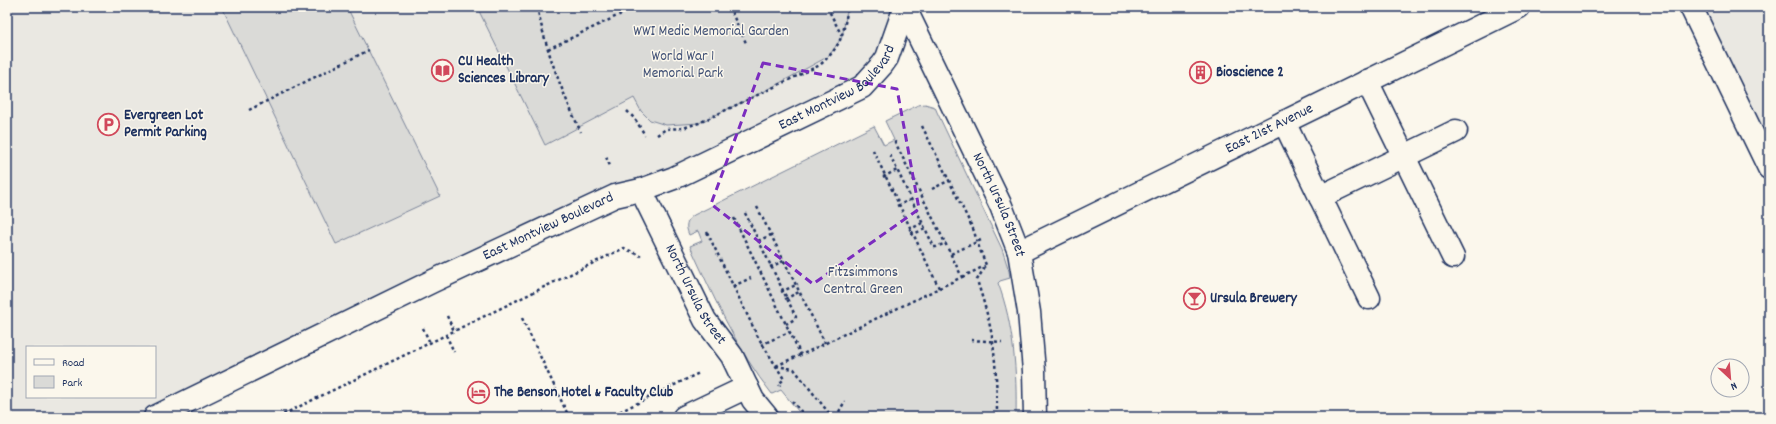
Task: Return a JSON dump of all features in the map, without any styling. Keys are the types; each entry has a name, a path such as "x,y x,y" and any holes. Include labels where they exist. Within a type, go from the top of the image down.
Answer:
{"street":[{"name":"East 21st Avenue","path":"1019,252 1520,7"},
{"path":"1691,7 1769,168"},
{"name":"East Montview Boulevard","path":"155,417 433,281 587,209 615,196 641,190 674,178 862,87 884,61 905,8"},
{"name":"North Ursula Street","path":"905,8 1001,206 1019,252 1030,312 1036,417"},
{"path":"1367,81 1453,257"},
{"path":"1284,122 1369,298"},
{"path":"1320,197 1456,131"},
{"name":"North Ursula Street","path":"641,190 705,320 732,356 753,400 767,417"},
{"path":"684,417 747,387"}],"path":[{"path":"537,7 548,49 562,91 581,132"},
{"path":"548,49 636,7"},
{"path":"728,7 747,45"},
{"path":"827,7 842,37"},
{"path":"657,135 666,129 683,128 700,123 820,64 829,56 842,37 848,7"},
{"path":"249,110 369,50"},
{"path":"627,111 635,119 645,135"},
{"path":"922,126 974,231 976,242 986,265"},
{"path":"894,140 962,277"},
{"path":"873,150 884,176 939,288"},
{"path":"890,155 934,247 946,243"},
{"path":"884,176 898,170"},
{"path":"932,189 950,180"},
{"path":"898,205 911,199"},
{"path":"757,207 772,234 825,343"},
{"path":"745,213 796,317 786,324"},
{"path":"734,218 801,355"},
{"path":"910,229 923,222"},
{"path":"912,234 926,228"},
{"path":"707,232 758,337 784,379"},
{"path":"758,241 772,234"},
{"path":"951,254 988,236"},
{"path":"278,417 624,248 642,257"},
{"path":"771,267 785,261"},
{"path":"776,366 986,265"},
{"path":"986,265 977,280 993,342 997,417"},
{"path":"733,286 751,278"},
{"path":"782,291 797,284"},
{"path":"786,299 800,292"},
{"path":"447,316 454,331"},
{"path":"522,318 569,417"},
{"path":"423,328 430,343"},
{"path":"762,344 790,332"},
{"path":"446,335 454,352"},
{"path":"971,340 1005,342"},
{"path":"776,366 794,369 832,417"},
{"path":"609,417 699,373"},
{"path":"836,417 845,402"}],"highlighted area":[{"path":"763,63 897,89 919,209 813,284 711,204"}],"shaded area":[{"path":"7,7 905,7 882,65 155,417 7,417"},
{"path":"1691,7 1769,7 1769,168"}],"green space":[{"path":"222,7 347,7 440,196 336,244"},
{"name":"World War 1 Memorial Park","path":"477,7 848,7 842,37 829,56 765,91 699,123 666,125 650,120 641,111 634,98 545,145"},
{"name":"Fitzsimmons Central Green","path":"925,104 935,107 1002,249 1009,271 1010,278 998,283 1008,315 1011,332 1016,383 1016,417 803,417 781,390 772,394 737,342 717,304 690,246 702,241 698,231 689,235 687,229 688,221 694,215 874,126 884,145 894,140 885,121 918,105"}],"place":[{"name":"CU Health Sciences Library","path":"443,71"},
{"name":"Bioscience 2","path":"1200,73"},
{"name":"Evergreen Lot Permit Parking","path":"108,125"},
{"name":"Ursula Brewery","path":"1195,299"},
{"name":"The Benson Hotel & Faculty Club","path":"479,393"}],"park label":[{"name":"WWI Medic Memorial Garden","path":"711,32"}]}
